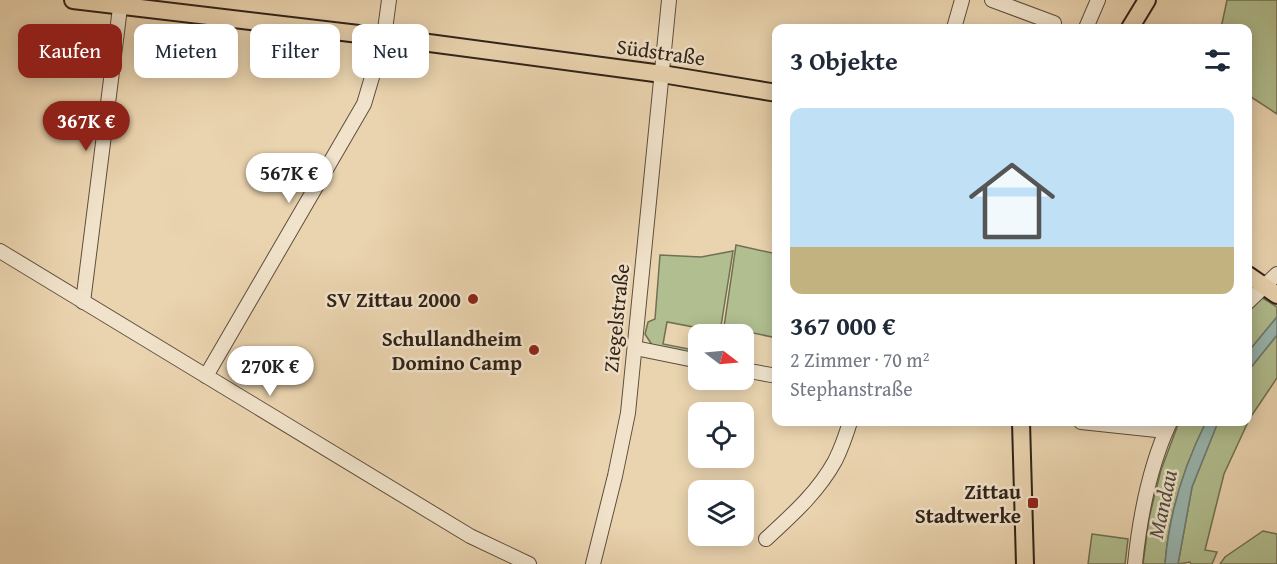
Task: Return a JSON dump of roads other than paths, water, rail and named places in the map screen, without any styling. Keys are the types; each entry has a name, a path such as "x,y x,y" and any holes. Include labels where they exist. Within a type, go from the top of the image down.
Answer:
{"main road":[{"name":"Südstraße","path":"73,0 120,3 352,33"},
{"path":"1132,24 1147,0"},
{"name":"Südstraße","path":"429,43 662,74 772,92"},
{"path":"1252,278 1270,291"},
{"path":"1021,426 1025,564"}],"street":[{"path":"386,24 389,0"},
{"name":"Ziegelstraße","path":"593,564 628,413 669,0"},
{"path":"955,24 962,0"},
{"path":"992,0 1054,23"},
{"path":"1088,24 1098,0"},
{"path":"83,302 120,3"},
{"path":"206,376 364,104 372,78"},
{"path":"0,251 470,536 529,564"},
{"path":"1252,300 1270,291 1277,274"},
{"path":"635,348 688,359"},
{"path":"754,372 772,375"},
{"path":"766,539 809,499 824,479 836,460 849,426"},
{"path":"1135,564 1140,515 1151,472 1168,426"}],"water":[{"path":"1277,317 1277,335 1252,366 1252,347"},
{"path":"1204,426 1216,426 1192,487 1178,564 1165,564 1174,509 1191,456"}],"place":[{"name":"SV Zittau 2000","path":"473,299"},
{"name":"Schullandheim Domino Camp","path":"534,350"},
{"name":"Zittau Stadtwerke","path":"1033,503"}],"water label":[{"name":"Mandau","path":"1162,504"}]}
